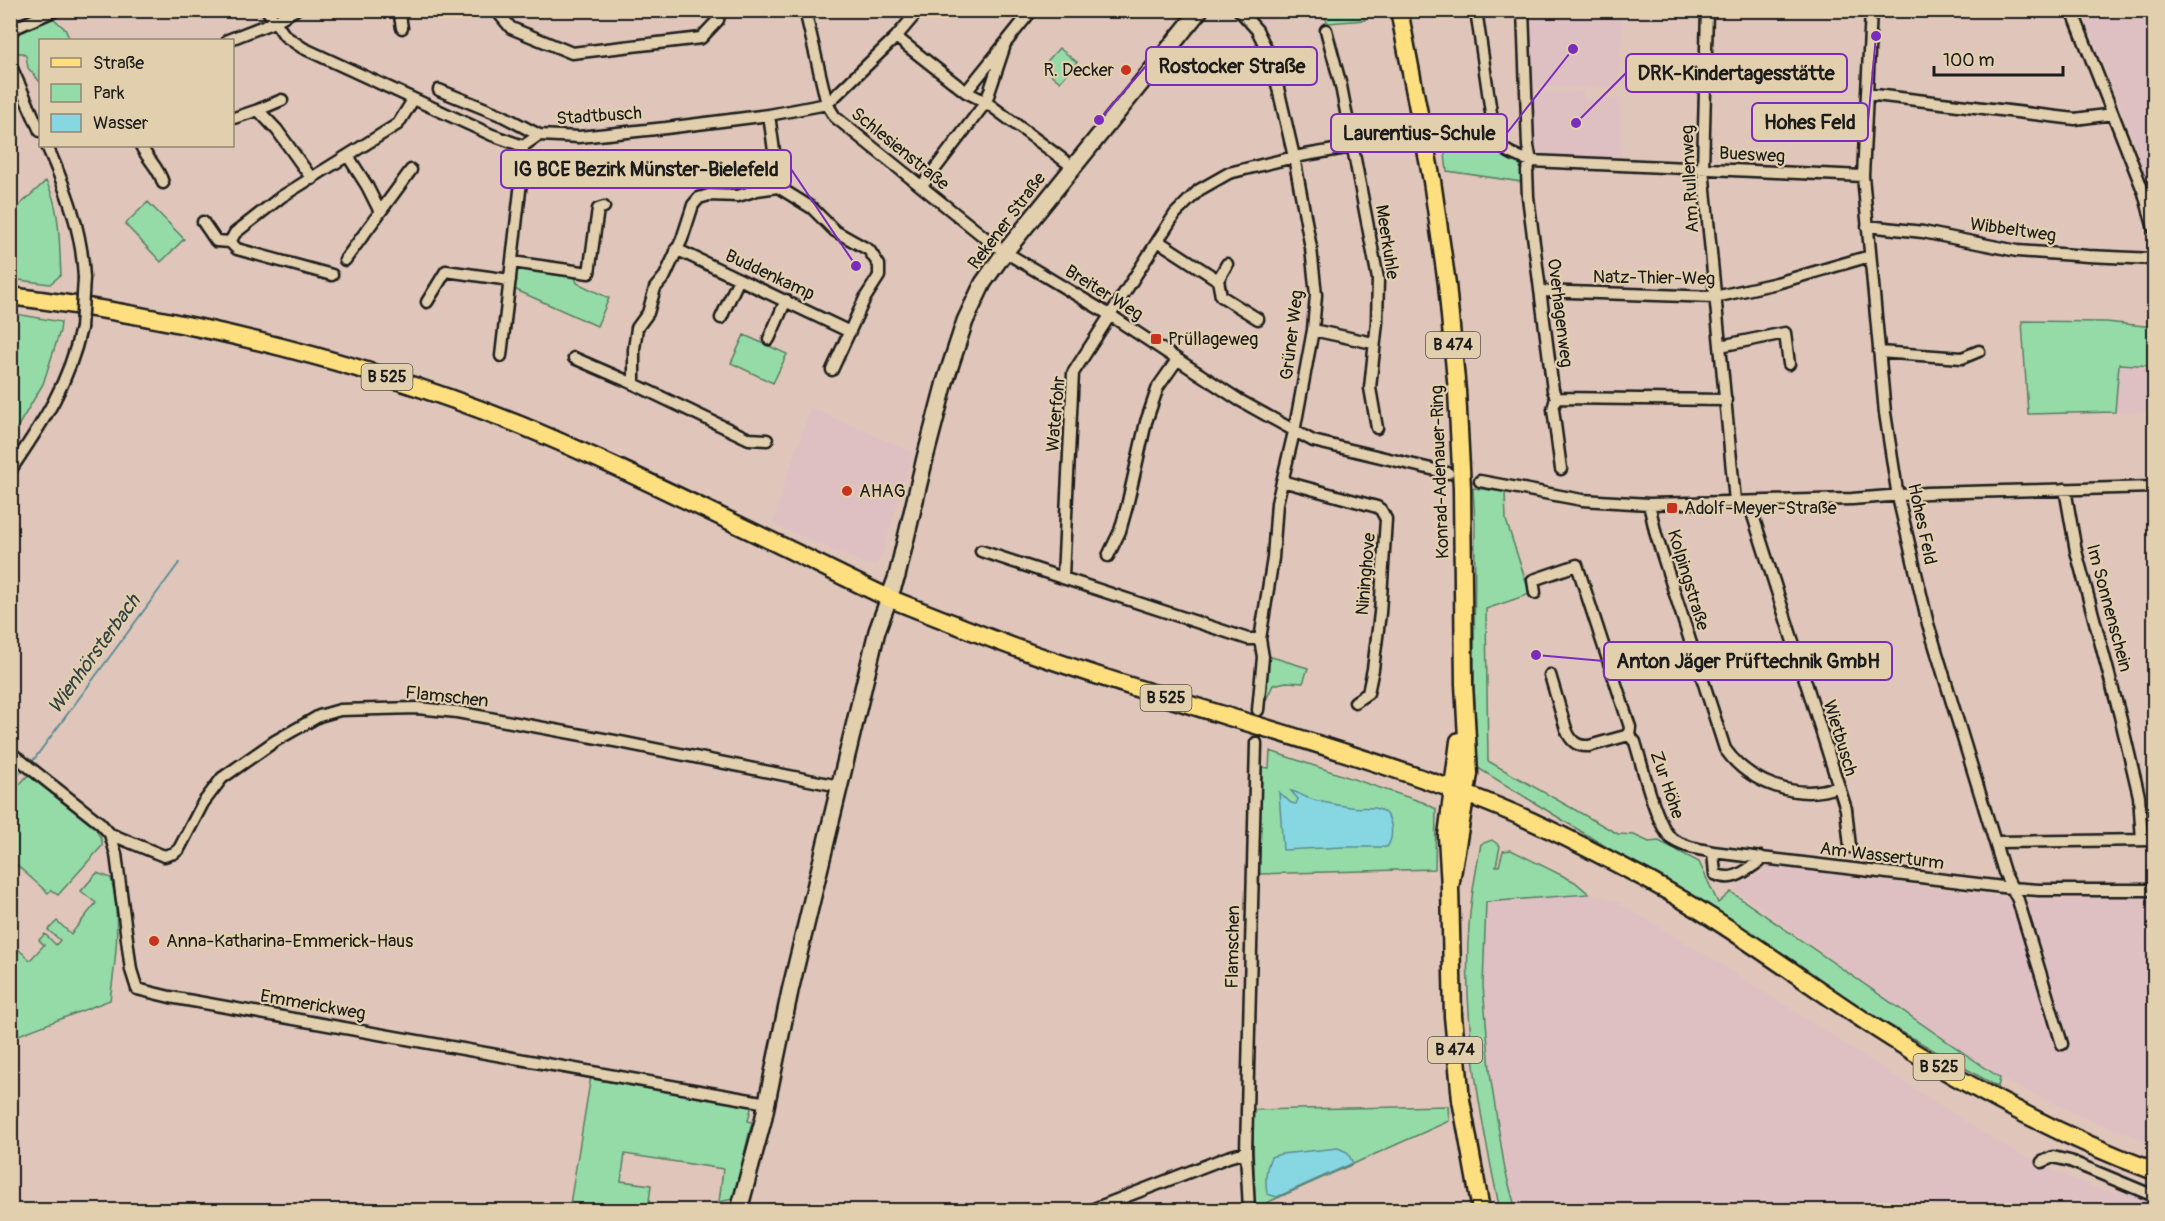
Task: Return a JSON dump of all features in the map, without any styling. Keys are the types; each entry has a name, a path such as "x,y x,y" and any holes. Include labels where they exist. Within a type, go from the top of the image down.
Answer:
{"main road":[{"name":"Konrad-Adenauer-Ring","path":"1399,10 1431,171 1452,335 1462,488 1464,684 1469,774 1459,791"},
{"name":"B 525","path":"10,296 188,324 317,355 418,387 595,458 888,597 1011,645 1146,692 1324,746 1459,791 1571,841 1651,882 1917,1054 1990,1096 2076,1139 2154,1171"},
{"name":"B 474","path":"1459,791 1450,887 1451,972 1456,1054 1467,1140 1482,1210"}],"street":[{"path":"10,30 56,10"},
{"path":"267,10 285,36 303,48 413,100 492,135 523,146 501,356"},
{"path":"231,39 274,22 295,10"},
{"path":"399,10 402,28"},
{"path":"496,11 511,28 572,53 701,38 718,20 720,10"},
{"name":"Schlesienstraße","path":"805,10 827,104 835,117 1005,252"},
{"path":"827,104 896,37 919,10"},
{"path":"966,93 1032,10"},
{"name":"Rekener Straße","path":"739,1210 767,1103 790,991 877,632 897,576 942,393 964,321 983,283 1005,252 1200,10"},
{"name":"Grüner Weg","path":"1239,10 1257,30 1271,58 1294,158 1311,249 1316,295 1313,330 1294,432 1277,503 1273,558 1260,639 1263,657 1258,710"},
{"path":"1476,10 1495,138 1510,153 1531,161"},
{"name":"Overhagenweg","path":"1523,10 1528,146 1531,161 1527,171 1528,197 1556,398 1553,409 1561,469"},
{"name":"Am Rullenweg","path":"1707,10 1703,169 1735,501"},
{"name":"Hohes Feld","path":"1871,10 1863,176 1885,413 1898,497 1928,624 2004,872 2011,888"},
{"path":"2072,10 2113,114 2149,192 2154,230"},
{"name":"Meerkuhle","path":"1326,30 1334,58 1378,279 1377,322 1370,388 1377,428"},
{"path":"896,37 966,93 986,102 1073,167"},
{"path":"922,186 986,102 1004,48"},
{"path":"10,64 39,129"},
{"path":"439,90 502,116 539,135"},
{"path":"1867,94 2075,119 2113,114"},
{"path":"234,118 282,100"},
{"path":"230,242 235,233 281,197 398,124 413,100"},
{"name":"Stadtbusch","path":"523,146 539,135 579,137 769,115 827,104"},
{"path":"258,110 277,130 312,179"},
{"path":"769,115 775,158 774,176 778,187 787,195 812,208 835,231 869,250 879,265 879,276 865,298 832,370"},
{"path":"10,471 56,400 75,355 81,328 84,278 82,251 73,209 47,147"},
{"path":"142,147 146,156 159,170 163,183"},
{"path":"1294,158 1352,147"},
{"path":"348,156 380,212"},
{"name":"Waterfohr","path":"1063,576 1073,373 1184,204 1211,182 1236,171 1294,158"},
{"name":"Buesweg","path":"1531,161 1863,176"},
{"path":"345,260 411,170"},
{"path":"634,384 634,349 637,328 648,313 656,288 665,276 682,239 693,205 699,198 709,195 738,196 778,187"},
{"path":"512,262 589,273 598,209 604,207"},
{"path":"203,222 216,241 230,242 237,249 332,275"},
{"name":"Wibbeltweg","path":"1867,226 1923,232 2017,251 2154,259"},
{"path":"1158,242 1218,280"},
{"name":"Buddenkamp","path":"676,249 850,332"},
{"name":"Breiter Weg","path":"1005,252 1110,315 1239,400 1294,432 1313,441 1448,473"},
{"name":"Natz-Thier-Weg","path":"1540,291 1715,297 1777,283 1870,256"},
{"path":"1227,264 1218,280 1221,296 1258,319"},
{"path":"427,302 446,271 510,280"},
{"path":"721,318 739,279"},
{"path":"768,339 786,300"},
{"path":"1313,330 1373,343"},
{"path":"1720,346 1785,333 1789,364"},
{"path":"1879,352 1962,358 1979,351"},
{"path":"574,358 750,439 767,440"},
{"path":"1108,556 1120,531 1146,422 1158,387 1177,360"},
{"path":"1556,398 1726,400"},
{"name":"Nininghove","path":"1282,481 1377,507 1385,514 1380,613 1373,669 1368,693 1355,702"},
{"path":"1480,481 1582,500 1649,504 2154,487"},
{"name":"Im Sonnenschein","path":"2065,489 2076,551 2107,663 2139,796 2142,840"},
{"name":"Wietbusch","path":"1749,502 1846,809 1850,847"},
{"name":"Kolpingstraße","path":"1649,504 1660,546 1725,749 1733,761 1746,772 1788,790 1812,793 1827,791 1838,786"},
{"path":"981,551 1063,576 1143,606 1248,639 1260,639"},
{"name":"Zur Höhe","path":"1535,593 1533,580 1578,565 1630,727 1629,735 1635,742 1662,827 1680,843 1713,852 1755,856"},
{"name":"Zur Höhe","path":"1550,675 1566,729 1573,741 1589,746 1629,735"},
{"name":"Flamschen","path":"110,834 164,856 174,853 179,849 203,803 222,778 275,741 320,716 339,710 417,708 457,712 839,786"},
{"name":"Flamschen","path":"1249,1210 1246,1152 1256,743"},
{"path":"10,753 100,823 110,834"},
{"name":"Emmerickweg","path":"110,834 116,854 131,970 135,985 140,990 767,1103"},
{"path":"1995,842 2154,840"},
{"path":"1713,852 1715,874 1731,879 1760,861 1755,856"},
{"name":"Am Wasserturm","path":"1755,856 2039,891 2154,890"},
{"path":"2011,888 2018,900 2062,1044"},
{"path":"1091,1210 1228,1156 1246,1152"},
{"path":"2042,1162 2053,1157 2070,1161 2154,1196"}],"shaded area":[{"path":"1249,11 1287,11 1263,25"},
{"path":"1525,11 1623,11 1618,88 1527,87"},
{"path":"2082,11 2154,11 2154,213 2134,141"},
{"path":"1583,92 1584,100 1621,98 1621,158 1540,155 1531,146 1529,94"},
{"path":"2118,364 2154,366 2154,412 2115,412"},
{"path":"810,409 914,452 881,558 875,565 867,565 773,524"},
{"path":"1766,866 2029,900 2154,898 2154,1144 2085,1118 1996,1077 1732,888 1764,872"},
{"path":"1588,893 1616,901 1718,962 1998,1142 2048,1168 2101,1190 2124,1192 2154,1203 2154,1210 1516,1210 1505,1170 1491,1081 1483,986 1486,901"}],"green space":[{"path":"1321,11 1362,11 1365,20 1328,23"},
{"path":"52,17 65,29 70,39 39,39 39,81 28,68 26,56 23,53 13,53 11,42 16,32"},
{"path":"1059,48 1077,62 1060,82 1042,67"},
{"path":"1443,138 1486,140 1520,164 1522,182 1447,171"},
{"path":"46,181 57,215 61,275 50,284 11,279 11,213"},
{"path":"148,202 184,239 161,262 125,224"},
{"path":"517,268 575,276 577,283 609,298 597,326 514,289"},
{"path":"11,313 61,322 43,384 11,438"},
{"path":"2022,321 2106,322 2154,327 2154,366 2119,364 2115,412 2028,414"},
{"path":"744,335 787,354 773,383 731,363"},
{"path":"1473,488 1505,492 1506,520 1530,594 1486,609 1488,761 1618,834 1634,835 1649,842 1659,841 1699,862 1718,903 1731,892 2000,1078 1998,1087 1879,1019 1712,912 1478,768 1474,687 1475,522"},
{"path":"1265,655 1308,668 1303,683 1286,682 1273,685 1266,700"},
{"path":"1270,751 1425,803 1436,809 1435,869 1258,874 1262,767 1269,768"},
{"path":"28,775 96,829 102,841 102,846 58,895 51,890 48,893 11,860 11,794"},
{"path":"1492,840 1500,846 1496,866 1499,866 1503,851 1511,850 1575,882 1589,894 1486,902 1483,986 1491,1081 1505,1170 1516,1210 1500,1210 1486,1140 1470,1033 1469,925 1481,844"},
{"path":"97,873 111,878 116,909 116,954 110,1000 11,1038 11,958 18,949 30,960 44,945 39,940 45,934 56,945 60,940 48,930 57,921 71,934 96,903 81,891"},
{"path":"591,1076 752,1104 748,1121 752,1122 733,1199 719,1202 723,1169 625,1154 621,1181 651,1185 648,1210 569,1210"},
{"path":"1448,1106 1449,1121 1255,1208 1252,1110"}],"water":[{"path":"1291,791 1324,803 1372,808 1384,812 1391,824 1392,834 1387,847 1283,850 1279,792 1291,803 1296,804 1298,799"},
{"path":"1338,1148 1347,1152 1353,1163 1277,1197 1267,1194 1266,1175 1271,1157"}],"waterway":[{"name":"Wienhörsterbach","path":"32,762 179,563"},
{"name":"Wienhörsterbach","path":"10,783 24,769"}],"tunnel":[{"path":"1256,743 1258,710"}],"place":[{"name":"Hohes Feld","path":"1876,36"},
{"name":"Laurentius-Schule","path":"1573,49"},
{"name":"R. Decker","path":"1126,70"},
{"name":"Rostocker Straße","path":"1099,120"},
{"name":"DRK-Kindertagesstätte","path":"1576,123"},
{"name":"IG BCE Bezirk Münster-Bielefeld","path":"856,266"},
{"name":"Prüllageweg","path":"1156,339"},
{"name":"AHAG","path":"847,491"},
{"name":"Adolf-Meyer-Straße","path":"1672,508"},
{"name":"Anton Jäger Prüftechnik GmbH","path":"1536,655"},
{"name":"Anna-Katharina-Emmerick-Haus","path":"154,941"}]}
